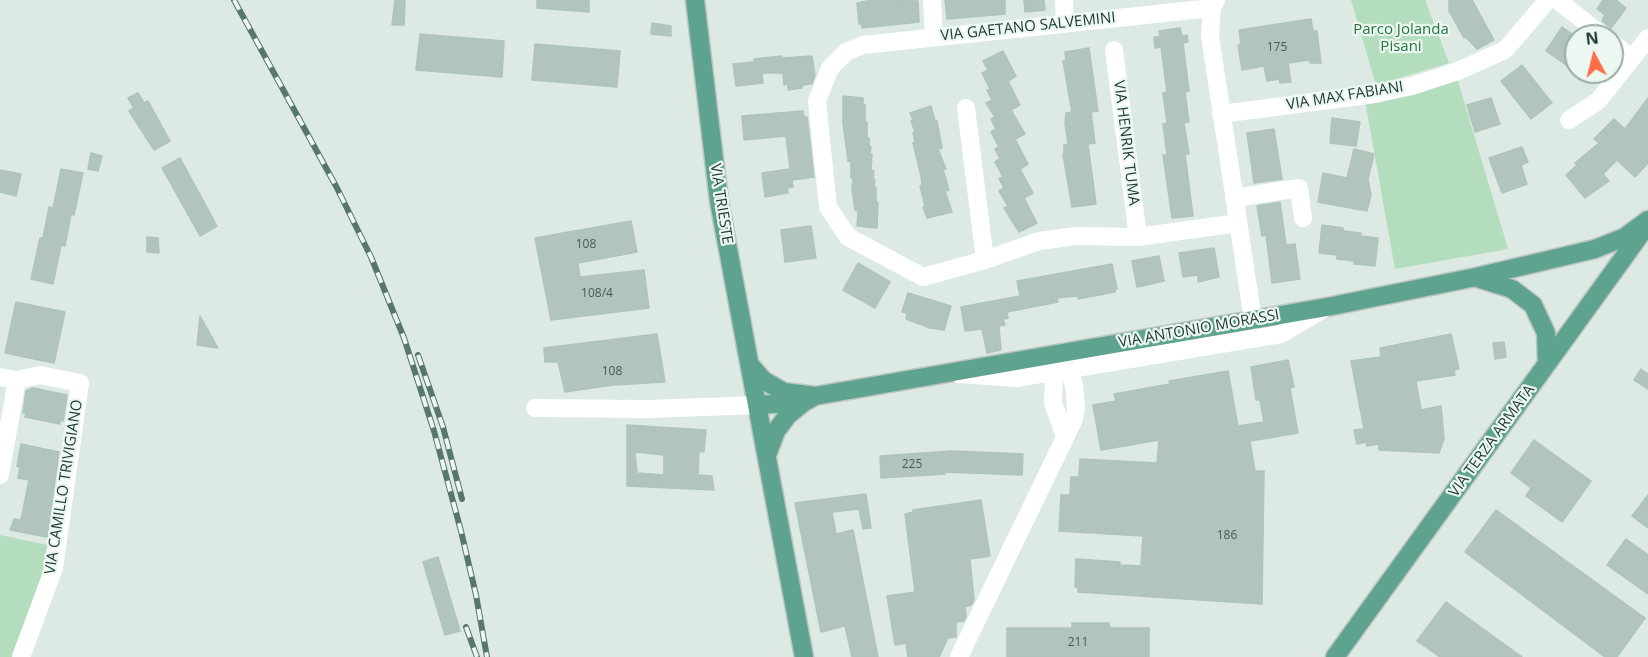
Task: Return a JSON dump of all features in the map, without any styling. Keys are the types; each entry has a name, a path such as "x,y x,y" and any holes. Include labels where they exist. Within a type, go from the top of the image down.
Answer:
{"main road":[{"name":"VIA TRIESTE","path":"695,0 719,201 804,657"},
{"name":"VIA ANTONIO MORASSI","path":"750,365 763,380 784,392 810,399 944,373 1327,307 1476,277 1595,249 1625,237 1648,222"},
{"name":"VIA TERZA ARMATA","path":"1335,657 1648,222"},
{"path":"1476,277 1512,289 1533,304 1546,333 1547,363"},
{"path":"758,405 810,399"},
{"path":"766,456 776,431 788,416 810,399"}],"street":[{"path":"932,0 934,37"},
{"path":"1064,0 1065,23"},
{"name":"VIA MAX FABIANI","path":"1221,114 1375,93 1412,86 1458,70 1505,50 1548,0"},
{"path":"1557,0 1588,24"},
{"path":"1214,4 1210,36 1253,320"},
{"name":"VIA GAETANO SALVEMINI","path":"985,260 923,277 848,237 828,207 817,101 830,68 846,52 863,45 1214,4"},
{"path":"1569,120 1598,100 1648,38"},
{"name":"VIA HENRIK TUMA","path":"1113,50 1138,237"},
{"path":"1624,52 1632,58"},
{"path":"966,108 985,260 1039,240 1076,236 1138,237 1238,223"},
{"path":"1234,198 1299,188 1303,218"},
{"path":"944,373 1016,378 1281,334 1327,307"},
{"path":"959,657 1074,419 1076,408 1074,386 1061,371"},
{"name":"VIA CAMILLO TRIVIGIANO","path":"8,379 40,375 80,383 54,568 21,657"},
{"path":"0,475 8,379"},
{"path":"535,408 649,409 758,405"}],"green space":[{"name":"Parco Jolanda Pisani","path":"1351,0 1425,0 1449,63 1376,85"},
{"path":"1457,78 1508,249 1395,269 1365,100"},
{"path":"0,535 47,545 42,574 13,657 0,657"}],"building":[{"path":"395,0 405,0 404,25 392,25"},
{"path":"537,0 589,0 589,12 537,8"},
{"path":"872,0 918,1 919,22 862,28 862,24 859,24 857,3"},
{"path":"945,0 1005,0 1005,14 947,19"},
{"path":"1024,0 1044,0 1045,10 1025,12"},
{"path":"1449,0 1472,0 1494,40 1477,49 1466,37 1464,38 1449,11"},
{"path":"1603,0 1616,0 1626,8 1614,24 1606,24 1602,21 1605,15 1597,9"},
{"path":"1311,19 1313,31 1317,31 1321,63 1310,63 1310,60 1288,63 1291,82 1280,83 1279,79 1267,81 1264,66 1242,70 1238,45 1241,44 1239,30"},
{"path":"652,23 671,26 671,36 651,34"},
{"path":"1562,27 1564,28 1564,64 1546,51"},
{"path":"1180,28 1182,36 1187,35 1188,42 1183,43 1189,91 1185,92 1189,122 1184,123 1189,154 1185,154 1193,216 1172,218 1163,155 1167,155 1163,124 1167,123 1163,93 1167,92 1161,47 1155,48 1154,37 1160,37 1159,31"},
{"path":"420,34 504,41 502,77 416,70"},
{"path":"535,44 620,51 617,87 532,80"},
{"path":"1089,48 1098,111 1091,112 1095,143 1088,144 1096,204 1072,207 1063,154 1064,145 1068,144 1066,113 1072,112 1063,61 1066,61 1065,52"},
{"path":"1003,51 1016,76 1008,81 1020,105 1011,110 1025,134 1015,139 1028,164 1020,169 1033,193 1024,198 1037,223 1019,232 1004,208 1008,206 999,191 1004,188 999,179 1003,177 995,162 1000,159 995,149 999,147 991,132 996,129 991,119 995,117 986,103 992,100 987,90 990,89 982,73 988,70 983,61"},
{"path":"782,56 782,58 812,56 815,75 812,84 788,90 788,84 784,85 783,73 762,73 763,83 736,86 733,64"},
{"path":"1522,65 1552,103 1531,119 1501,81"},
{"path":"138,93 144,103 148,101 170,141 154,150 129,111 134,108 128,98"},
{"path":"843,96 863,98 865,105 867,138 869,138 871,147 870,154 872,154 871,170 874,171 873,180 875,180 874,187 876,187 876,202 878,203 877,228 857,226 858,211 855,210 851,162 848,161 843,123"},
{"path":"1491,98 1500,124 1475,132 1467,105"},
{"path":"1648,98 1648,163 1635,177 1617,160 1603,174 1609,181 1585,198 1566,175 1577,165 1575,163 1599,143 1594,139 1614,119 1625,129"},
{"path":"931,106 935,121 937,121 942,148 938,149 946,169 943,169 949,190 945,191 952,212 927,218 923,207 925,206 920,186 922,185 921,176 913,143 915,132 910,113"},
{"path":"803,111 804,117 807,117 814,177 792,180 793,187 787,188 788,193 765,197 762,173 790,169 786,136 744,140 742,116"},
{"path":"1332,118 1360,122 1356,146 1330,143"},
{"path":"1274,129 1282,179 1254,183 1247,133"},
{"path":"1522,147 1528,162 1521,165 1527,184 1502,193 1489,158"},
{"path":"1354,149 1374,154 1368,179 1371,195 1367,211 1318,202 1323,173 1347,178"},
{"path":"91,153 102,156 98,171 88,169"},
{"path":"180,158 217,226 200,236 162,168"},
{"path":"61,169 83,173 74,215 71,214 65,246 61,245 53,284 31,279 49,207 53,208"},
{"path":"0,170 21,174 16,196 0,192"},
{"path":"1280,202 1286,245 1295,244 1300,279 1272,283 1266,235 1262,236 1257,206"},
{"path":"631,221 637,252 578,263 580,277 644,270 649,308 551,320 535,238"},
{"path":"1322,225 1361,233 1360,236 1378,238 1375,266 1354,264 1354,261 1337,259 1337,255 1319,253"},
{"path":"811,226 816,258 785,262 781,230"},
{"path":"147,237 158,238 159,253 147,252"},
{"path":"1214,248 1219,277 1198,282 1198,275 1183,277 1179,253"},
{"path":"1159,256 1164,281 1137,287 1132,261"},
{"path":"858,263 890,282 875,308 843,290"},
{"path":"1112,264 1117,289 1115,292 1078,299 1078,296 1057,298 1058,302 1007,312 1008,318 1003,319 1005,325 999,326 1001,350 987,353 982,329 965,331 961,307 1020,296 1017,281"},
{"path":"908,293 951,306 944,330 930,328 906,319 907,313 902,312"},
{"path":"16,302 65,312 54,363 5,353"},
{"path":"200,316 218,348 197,345"},
{"path":"657,334 665,382 613,385 565,392 558,362 545,362 544,348"},
{"path":"1451,334 1459,369 1454,370 1455,375 1416,381 1421,410 1441,406 1444,439 1439,453 1379,450 1379,444 1367,446 1366,442 1357,444 1354,430 1364,429 1351,361 1381,357 1380,348"},
{"path":"1504,342 1506,357 1495,359 1493,343"},
{"path":"1288,360 1294,387 1290,388 1298,433 1250,441 1255,471 1264,471 1262,604 1078,592 1078,587 1075,587 1076,559 1141,566 1143,536 1059,531 1061,495 1070,495 1071,477 1079,477 1080,459 1157,463 1159,440 1101,450 1093,405 1116,401 1114,394 1170,384 1169,381 1228,371 1238,426 1264,422 1260,400 1256,400 1251,367"},
{"path":"1641,369 1648,374 1648,389 1634,380"},
{"path":"33,388 67,395 63,421 60,420 60,424 25,417 26,413 23,413 26,391"},
{"path":"627,425 706,430 704,452 699,451 698,475 712,476 714,490 627,486","holes":["635,452 664,455 664,475 637,473"]},
{"path":"1534,440 1591,481 1562,522 1526,496 1531,488 1511,473"},
{"path":"21,444 59,452 47,537 10,530 14,519 21,520 29,480 18,478 20,467 17,466"},
{"path":"952,451 1023,454 1022,475 945,472 945,474 881,478 880,456"},
{"path":"866,494 871,528 863,529 859,509 832,512 836,534 853,530 878,657 852,657 845,626 821,632 795,503"},
{"path":"1648,495 1648,528 1632,516"},
{"path":"981,500 990,556 970,559 974,600 971,605 965,607 964,621 956,622 956,637 948,638 939,657 908,657 906,643 895,645 887,596 915,592 905,514 913,510"},
{"path":"1496,510 1645,618 1617,657 1605,657 1465,552"},
{"path":"1626,539 1648,555 1648,594 1607,565"},
{"path":"438,557 460,631 445,635 423,562"},
{"path":"1446,602 1522,657 1440,657 1417,641"},
{"path":"1072,623 1109,623 1110,628 1149,628 1149,657 1007,657 1007,628 1072,628"}],"railway":[{"path":"234,0 337,188 371,257 404,338 434,431 461,531 487,657"},
{"path":"418,355 443,427 462,499"},
{"path":"466,627 477,657"}]}
